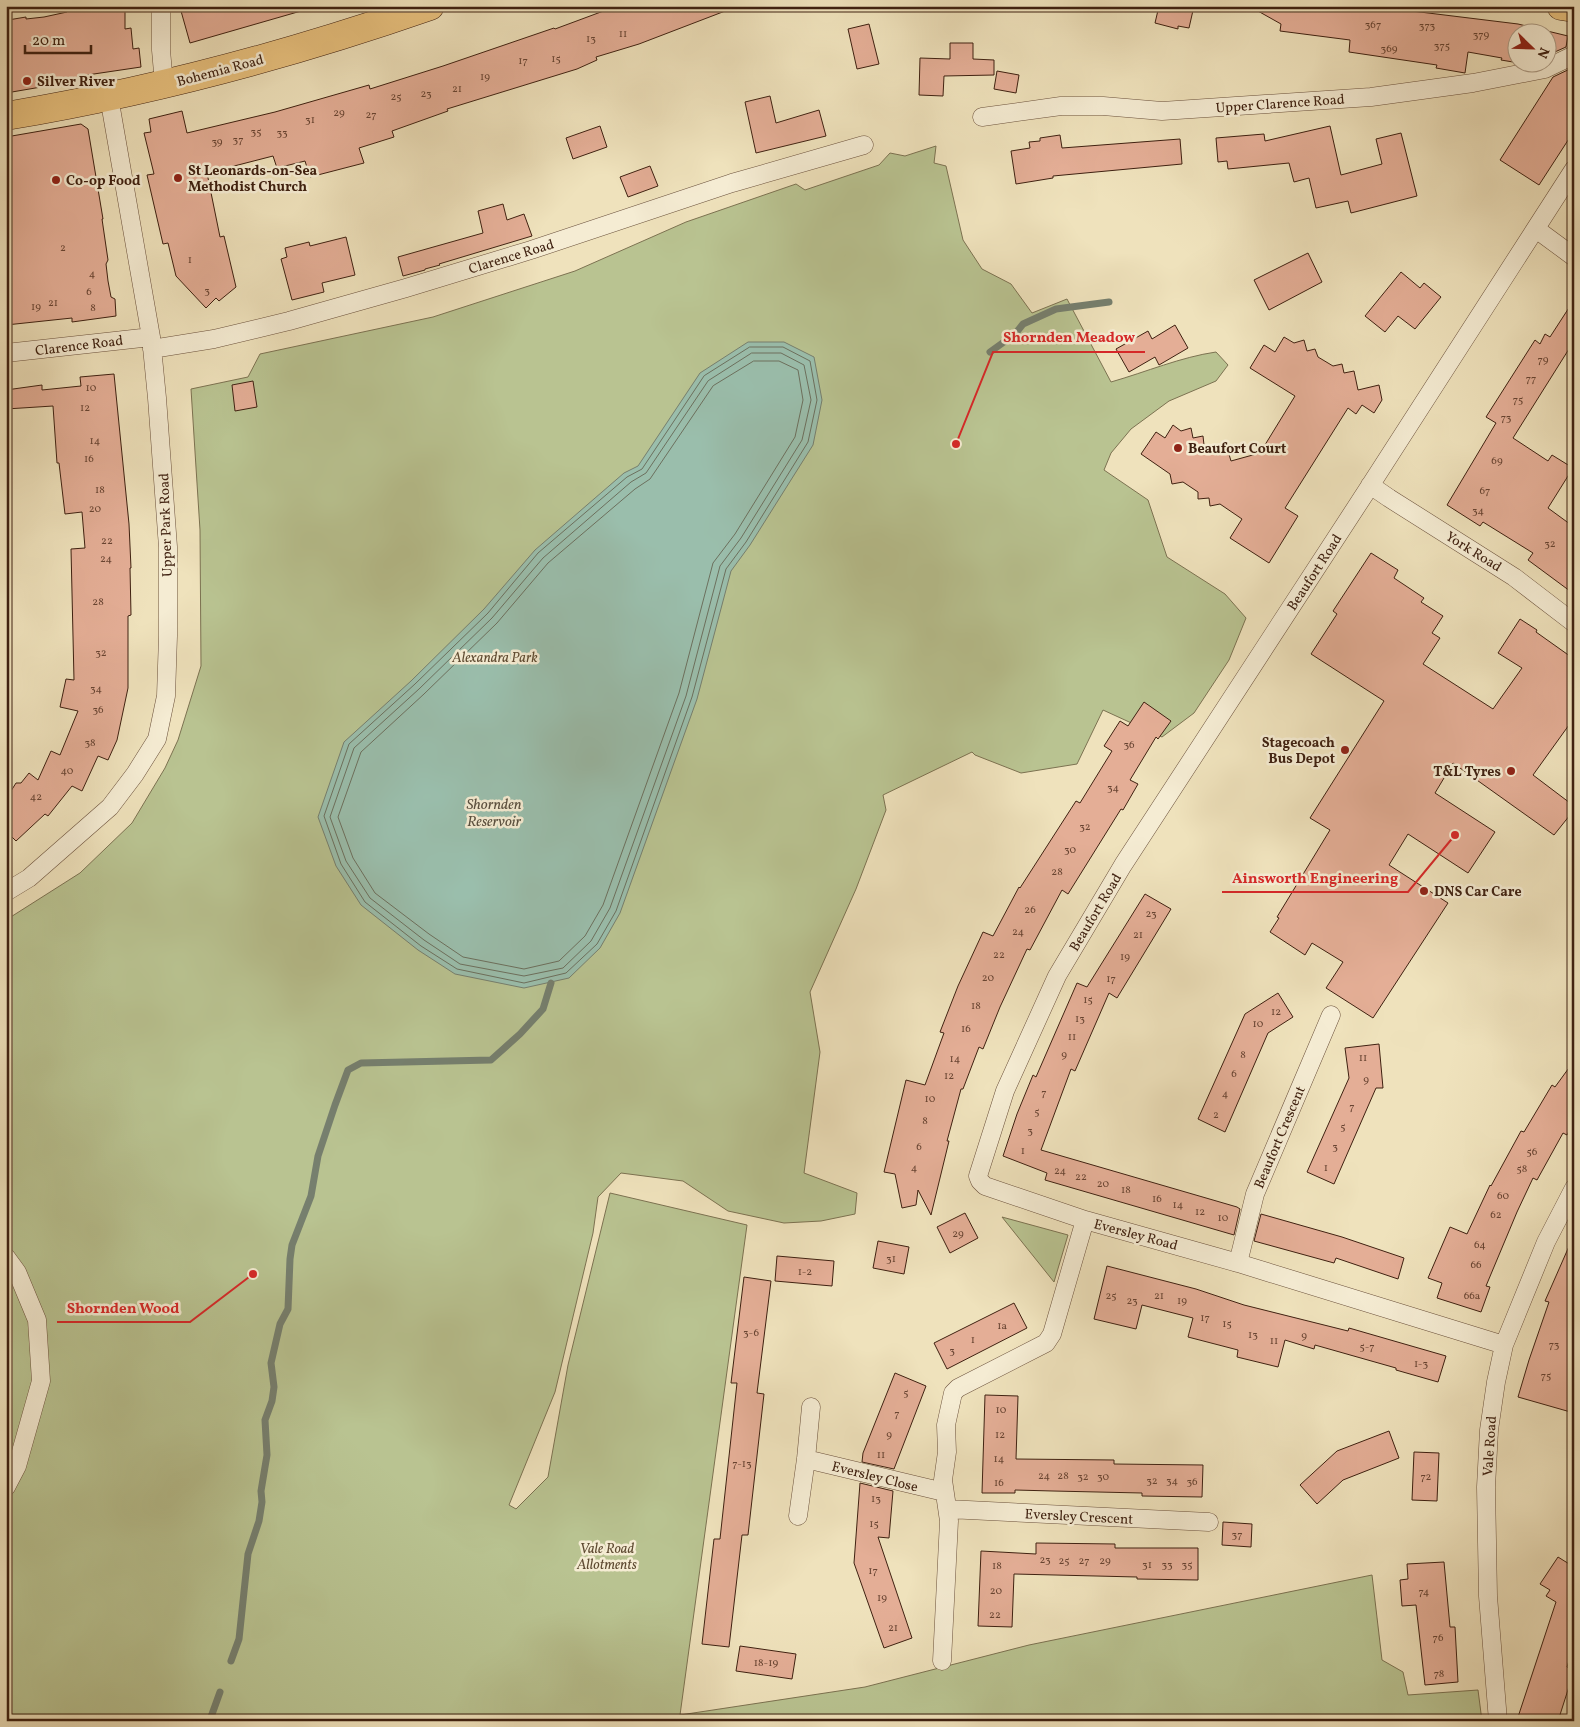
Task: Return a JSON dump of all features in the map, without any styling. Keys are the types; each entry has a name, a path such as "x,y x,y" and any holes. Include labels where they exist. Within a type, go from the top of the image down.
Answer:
{"highway":[{"name":"Bohemia Road","path":"6,116 109,97 164,84 308,45 430,6"},
{"path":"1561,6 1574,8"}],"street":[{"path":"161,6 161,50 164,84"},
{"name":"Upper Clarence Road","path":"982,117 1061,106 1103,106 1162,111 1371,97 1473,84 1545,69 1574,56"},
{"name":"Upper Park Road","path":"6,892 29,878 110,807 135,774 157,738 166,696 168,547 163,464 152,343 109,97"},
{"name":"Clarence Road","path":"6,353 214,339 270,326 397,291 530,250 732,183 864,145"},
{"name":"Beaufort Road","path":"1057,976 1140,837 1574,169"},
{"path":"1536,229 1574,257"},
{"name":"York Road","path":"1370,485 1514,577 1574,623"},
{"name":"Eversley Road","path":"1057,976 1005,1091 978,1176 985,1186 1085,1220 1238,1263 1504,1345"},
{"name":"Beaufort Crescent","path":"1238,1263 1255,1194 1331,1015"},
{"name":"Vale Road","path":"1498,1721 1488,1596 1486,1487 1488,1430 1504,1345 1546,1242 1574,1188"},
{"path":"942,1661 949,1521 944,1492 946,1425 953,1393 958,1388 1046,1342 1052,1334 1085,1220"},
{"path":"6,1257 17,1272 37,1320 40,1381 17,1466 6,1487"},
{"path":"798,1516 811,1407"},
{"name":"Eversley Close","path":"806,1459 944,1492"},
{"name":"Eversley Crescent","path":"948,1509 1209,1522"}],"green space":[{"name":"Alexandra Park","path":"936,146 934,163 946,166 963,240 982,269 1011,284 1032,313 1067,299 1111,382 1177,361 1216,352 1228,365 1216,381 1169,401 1131,429 1111,453 1104,470 1148,500 1167,557 1225,594 1246,618 1229,660 1194,713 1162,737 1103,710 1077,764 1021,773 975,755 972,752 883,795 886,810 856,889 810,992 820,1052 804,1173 857,1193 855,1214 821,1221 784,1223 728,1211 683,1181 621,1173 598,1197 593,1233 555,1392 509,1505 516,1509 548,1477 568,1365 610,1193 747,1225 680,1715 865,1687 1029,1645 1372,1575 1382,1660 1403,1672 1408,1695 1478,1690 1482,1721 6,1721 6,920 80,873 132,823 165,768 178,740 201,666 200,530 191,389 248,377 260,354 433,317 575,271 686,222 796,184 805,190 879,165 890,153 905,156"},
{"path":"1002,1217 1068,1235 1054,1282"}],"water":[{"name":"Shornden Reservoir","path":"748,342 784,342 814,357 822,400 813,445 750,545 731,571 697,699 620,913 600,948 569,978 524,988 455,974 418,950 361,905 336,866 318,817 344,742 411,681 484,609 535,550 624,473 638,466 700,373"}],"building":[{"path":"89,6 125,6 125,29 131,28 133,49 139,48 141,67 87,75 88,79 6,93 6,25 9,24 8,20 44,17"},
{"path":"197,6 300,6 301,11 190,43 181,11"},
{"path":"617,6 732,6 733,8 639,44 596,57 597,60 577,69 447,109 448,111 392,131 394,137 359,148 364,163 310,177 305,161 277,168 273,156 207,173 220,237 224,236 236,287 219,301 216,298 206,308 176,276 168,243 163,244 147,175 154,174 144,133 151,132 149,119 182,111 187,133 275,112 369,85 370,89 555,29"},
{"path":"1159,6 1194,6 1189,28 1178,26 1178,29 1155,23"},
{"path":"1249,6 1371,6 1508,23 1508,61 1501,60 1502,58 1468,52 1465,73 1436,68 1437,65 1349,52 1350,40 1280,31 1281,24"},
{"path":"869,24 879,64 857,69 848,29"},
{"path":"1558,34 1568,36 1566,47 1558,51"},
{"path":"950,43 973,43 973,59 994,60 994,75 944,76 943,96 919,95 920,58 950,59"},
{"path":"1574,67 1574,131 1539,185 1500,160 1553,77"},
{"path":"997,71 1019,75 1016,93 994,89"},
{"path":"770,96 776,123 819,110 826,136 756,153 745,102"},
{"path":"81,124 88,129 103,219 108,260 106,264 108,281 111,297 115,299 116,316 72,322 72,318 6,325 6,243 11,243 6,211 6,137"},
{"path":"600,126 607,147 573,159 566,138"},
{"path":"1330,126 1341,175 1382,164 1376,139 1401,133 1417,196 1351,213 1348,201 1316,208 1309,178 1294,182 1289,163 1228,169 1227,161 1218,162 1216,138 1264,134 1265,141"},
{"path":"1060,135 1062,148 1180,139 1182,164 1053,176 1053,178 1016,184 1011,151 1030,148 1029,142 1040,141 1040,138"},
{"path":"650,166 658,186 628,197 620,177"},
{"path":"503,204 507,220 524,214 532,236 403,276 398,257 483,233 478,211"},
{"path":"346,237 355,275 322,283 324,292 292,300 281,259 287,257 285,248 309,242 310,246"},
{"path":"1308,253 1322,282 1269,310 1254,280"},
{"path":"1401,272 1420,288 1424,283 1441,297 1415,329 1398,316 1385,332 1365,316"},
{"path":"1574,300 1574,341 1513,438 1548,461 1552,455 1573,468 1548,508 1574,527 1574,594 1528,560 1533,553 1483,522 1480,526 1447,505 1496,423 1486,417 1535,340 1540,344 1545,334 1550,337"},
{"path":"1175,325 1188,348 1159,365 1155,357 1129,372 1116,349 1148,331 1152,339"},
{"name":"Beaufort Court","path":"1284,337 1294,343 1304,340 1307,351 1315,349 1318,357 1333,366 1342,364 1344,373 1354,371 1358,390 1379,385 1382,400 1374,413 1362,405 1356,414 1348,408 1285,508 1298,516 1269,563 1230,538 1242,519 1220,504 1210,506 1209,498 1198,499 1198,492 1183,482 1172,484 1170,474 1141,454 1156,432 1165,438 1173,425 1181,431 1191,428 1193,438 1203,436 1204,445 1219,453 1228,451 1231,461 1260,453 1295,396 1250,368 1264,345 1275,352"},
{"path":"114,374 129,524 131,568 131,615 128,616 128,688 117,740 108,760 98,756 82,791 72,786 48,816 45,814 16,841 6,831 6,799 16,783 21,783 29,773 38,780 51,751 60,755 78,711 60,707 66,679 74,680 71,549 85,548 82,512 65,514 59,463 57,463 53,406 6,409 6,390 42,385 42,390 81,386 80,377"},
{"path":"253,381 257,407 235,411 232,385"},
{"path":"1371,553 1398,570 1394,578 1424,598 1421,602 1443,616 1432,633 1440,638 1423,664 1493,709 1522,668 1498,653 1520,619 1574,659 1574,718 1533,775 1574,806 1574,810 1554,835 1453,763 1435,793 1495,832 1468,873 1408,834 1389,865 1448,903 1373,1018 1326,988 1343,962 1312,943 1305,955 1270,932 1279,918 1277,917 1330,830 1310,818 1384,701 1311,654 1337,614 1333,611"},
{"path":"1144,702 1171,721 1158,739 1156,737 1130,780 1138,784 1123,810 1121,809 1068,894 1062,890 1030,950 1027,949 983,1049 979,1047 963,1089 961,1089 947,1141 949,1141 931,1215 918,1190 916,1205 902,1208 895,1174 884,1172 906,1080 925,1085 944,1033 940,1032 958,986 983,932 993,936 1019,887 1076,801 1080,803 1112,751 1104,746 1120,721 1128,726"},
{"path":"1145,894 1171,909 1117,998 1109,993 1075,1071 1071,1069 1041,1150 1237,1207 1240,1209 1234,1235 1045,1180 1047,1173 1003,1156 1033,1075 1036,1077 1077,983 1087,987"},
{"path":"1278,993 1293,1017 1268,1033 1225,1132 1198,1119 1245,1014"},
{"path":"1379,1044 1383,1088 1376,1088 1334,1184 1307,1172 1349,1078 1345,1048"},
{"path":"1574,1061 1574,1121 1567,1135 1563,1133 1537,1180 1533,1178 1486,1286 1490,1287 1481,1312 1437,1298 1442,1283 1428,1278 1450,1227 1467,1234 1490,1185 1521,1131 1524,1132 1552,1085 1555,1087"},
{"path":"965,1213 978,1238 950,1253 937,1227"},
{"path":"1261,1214 1342,1237 1404,1258 1398,1279 1336,1258 1334,1263 1254,1241"},
{"path":"1574,1235 1574,1413 1518,1397 1549,1302 1545,1301"},
{"path":"878,1241 909,1247 904,1274 873,1268"},
{"path":"777,1256 834,1261 832,1286 775,1281"},
{"path":"1107,1266 1196,1289 1244,1305 1348,1331 1349,1328 1446,1356 1438,1382 1315,1345 1314,1349 1285,1340 1278,1367 1237,1357 1238,1350 1188,1337 1193,1318 1142,1305 1136,1329 1094,1319"},
{"path":"744,1277 771,1281 757,1393 764,1394 748,1535 742,1535 729,1647 702,1644 714,1539 720,1539 737,1383 731,1383"},
{"path":"1014,1303 1027,1328 947,1369 934,1343"},
{"path":"895,1373 926,1386 894,1469 862,1462 863,1453"},
{"path":"985,1395 1018,1396 1016,1459 1114,1460 1114,1464 1203,1465 1202,1497 1142,1496 1142,1493 1015,1490 1015,1493 982,1493"},
{"path":"1389,1431 1399,1458 1343,1480 1317,1504 1300,1485 1337,1451"},
{"path":"1414,1452 1439,1453 1437,1501 1412,1500"},
{"path":"860,1483 893,1491 889,1538 878,1537 912,1638 884,1648 854,1563"},
{"path":"1223,1522 1252,1524 1251,1547 1222,1545"},
{"path":"1036,1543 1115,1544 1115,1548 1198,1548 1198,1580 1014,1574 1012,1627 978,1626 981,1551 1036,1554"},
{"path":"1558,1557 1574,1567 1574,1644 1567,1667 1574,1671 1558,1721 1519,1721 1520,1717 1518,1717 1556,1602 1546,1596 1550,1590 1540,1584"},
{"path":"1444,1562 1450,1627 1455,1627 1458,1682 1425,1685 1416,1605 1402,1606 1400,1580 1408,1579 1407,1564"},
{"path":"740,1646 796,1654 792,1679 736,1671"}],"waterway":[{"path":"990,352 1015,334 1023,324 1056,309 1109,302"},
{"path":"231,1661 239,1639 248,1554 259,1521 262,1502 261,1491 267,1455 265,1420 272,1401 274,1387 271,1363 280,1324 288,1309 292,1245 311,1196 318,1156 348,1070 361,1063 491,1060 520,1034 543,1009 551,983"},
{"path":"211,1717 220,1692"}],"place":[{"name":"Silver River","path":"27,81"},
{"name":"St Leonards-on-Sea Methodist Church","path":"178,178"},
{"name":"Co-op Food","path":"56,180"},
{"name":"Shornden Meadow","path":"956,444"},
{"name":"Beaufort Court","path":"1178,448"},
{"name":"Stagecoach Bus Depot","path":"1345,750"},
{"name":"T&L Tyres","path":"1511,771"},
{"name":"Ainsworth Engineering","path":"1455,835"},
{"name":"DNS Car Care","path":"1424,891"},
{"name":"Shornden Wood","path":"253,1274"}],"park label":[{"name":"Vale Road Allotments","path":"607,1556"}]}
